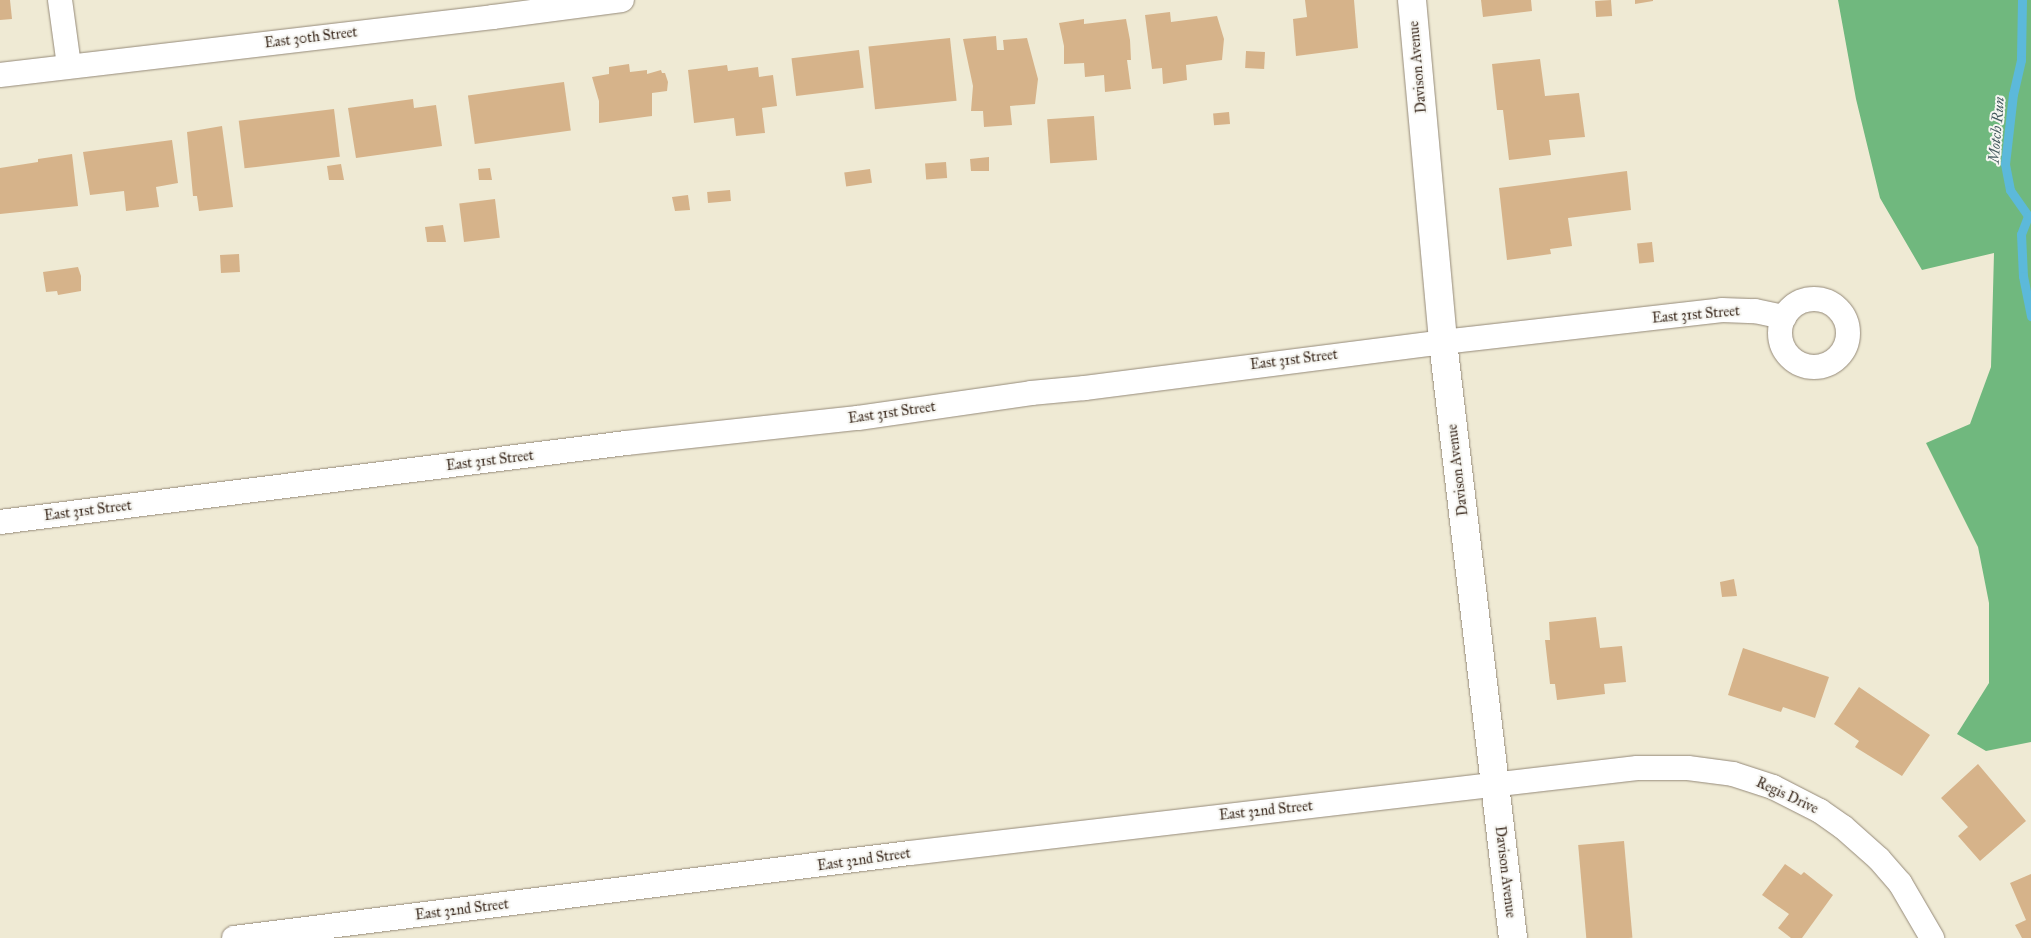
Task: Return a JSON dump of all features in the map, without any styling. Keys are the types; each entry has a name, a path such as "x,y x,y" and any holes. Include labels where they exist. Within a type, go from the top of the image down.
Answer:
{"street":[{"path":"60,0 69,66"},
{"name":"East 30th Street","path":"0,75 492,9 622,0"},
{"name":"Davison Avenue","path":"1412,0 1443,342 1513,938"},
{"name":"East 31st Street","path":"0,522 626,444 858,418 1031,393 1085,388 1443,342 1722,310 1755,311 1784,317"},
{"name":"Regis Drive","path":"1494,785 1637,768 1671,768 1732,774 1773,787 1820,811 1843,827 1879,858 1900,883 1932,938"},
{"name":"East 32nd Street","path":"234,938 998,843 1494,785"}],"green space":[{"path":"1838,0 2031,0 2031,742 1986,751 1957,734 1989,683 1989,603 1978,547 1926,443 1970,424 1991,367 1994,253 1922,270 1880,198 1856,99"}],"building":[{"path":"0,0 10,0 12,19 0,20"},
{"path":"1305,0 1354,0 1358,48 1296,56 1293,19 1307,17"},
{"path":"1481,0 1531,0 1532,11 1483,17"},
{"path":"1611,0 1612,16 1596,17 1595,1"},
{"path":"1635,0 1653,0 1653,1 1635,4"},
{"path":"1170,12 1171,22 1217,16 1224,39 1222,60 1186,65 1187,80 1163,84 1162,68 1152,69 1145,15"},
{"path":"1084,19 1084,24 1126,19 1130,40 1131,60 1127,60 1131,89 1105,92 1104,75 1085,77 1084,63 1064,64 1064,46 1059,23"},
{"path":"996,36 997,50 1004,50 1003,40 1027,38 1038,79 1035,104 1010,106 1012,125 984,127 983,111 971,111 973,86 963,39"},
{"path":"950,38 957,101 875,109 868,47"},
{"path":"859,50 864,88 796,96 792,58"},
{"path":"1246,51 1265,52 1264,69 1245,68"},
{"path":"1540,59 1545,96 1579,93 1585,137 1549,140 1551,155 1509,160 1503,110 1497,110 1492,64"},
{"path":"629,64 630,72 647,70 647,74 661,70 662,73 665,73 668,82 667,91 652,93 652,116 599,123 599,101 592,77 609,74 609,67"},
{"path":"727,65 728,71 758,67 759,77 773,75 777,106 762,108 765,133 736,136 734,118 694,123 688,70"},
{"path":"564,82 571,131 475,144 468,95"},
{"path":"413,99 414,108 436,105 442,146 356,158 348,108"},
{"path":"334,109 340,157 245,168 239,121"},
{"path":"1229,112 1230,124 1214,125 1213,113"},
{"path":"1094,116 1097,160 1050,163 1047,119"},
{"path":"222,126 233,207 199,211 197,196 193,196 187,132"},
{"path":"172,140 178,183 156,187 159,207 126,211 124,191 90,195 83,152"},
{"path":"72,154 78,206 0,214 0,168 38,162 38,159"},
{"path":"989,157 989,171 971,171 970,159"},
{"path":"946,162 947,178 926,179 925,163"},
{"path":"341,164 344,180 329,180 327,166"},
{"path":"490,168 492,180 479,180 478,169"},
{"path":"870,169 872,183 846,186 844,173"},
{"path":"1627,171 1631,210 1568,218 1572,246 1550,249 1551,254 1507,260 1499,188"},
{"path":"730,190 731,201 708,203 707,192"},
{"path":"688,195 690,210 675,211 672,197"},
{"path":"495,199 500,238 464,242 459,203"},
{"path":"443,225 446,242 427,242 425,227"},
{"path":"1652,242 1654,262 1639,263 1637,244"},
{"path":"239,254 240,272 221,273 220,255"},
{"path":"78,267 81,276 81,291 58,295 57,291 46,292 43,272"},
{"path":"1734,579 1737,596 1722,597 1720,582"},
{"path":"1596,617 1600,648 1622,646 1626,682 1604,684 1605,694 1557,700 1555,684 1550,684 1545,640 1550,640 1549,622"},
{"path":"1743,648 1829,677 1815,718 1783,707 1781,712 1728,695"},
{"path":"1859,687 1930,735 1902,776 1855,747 1859,741 1834,724"},
{"path":"1978,764 2026,821 1980,861 1958,836 1968,827 1941,798"},
{"path":"1624,841 1632,938 1586,938 1578,845"},
{"path":"1785,864 1801,875 1804,872 1833,895 1802,938 1791,938 1778,928 1789,914 1762,895"},
{"path":"2031,874 2031,938 2022,938 2015,925 2026,920 2010,883"}],"waterway":[{"name":"Motch Run","path":"2022,0 2021,60 2013,94 2005,164 2010,190 2028,216 2021,234 2023,276 2031,316"}]}
